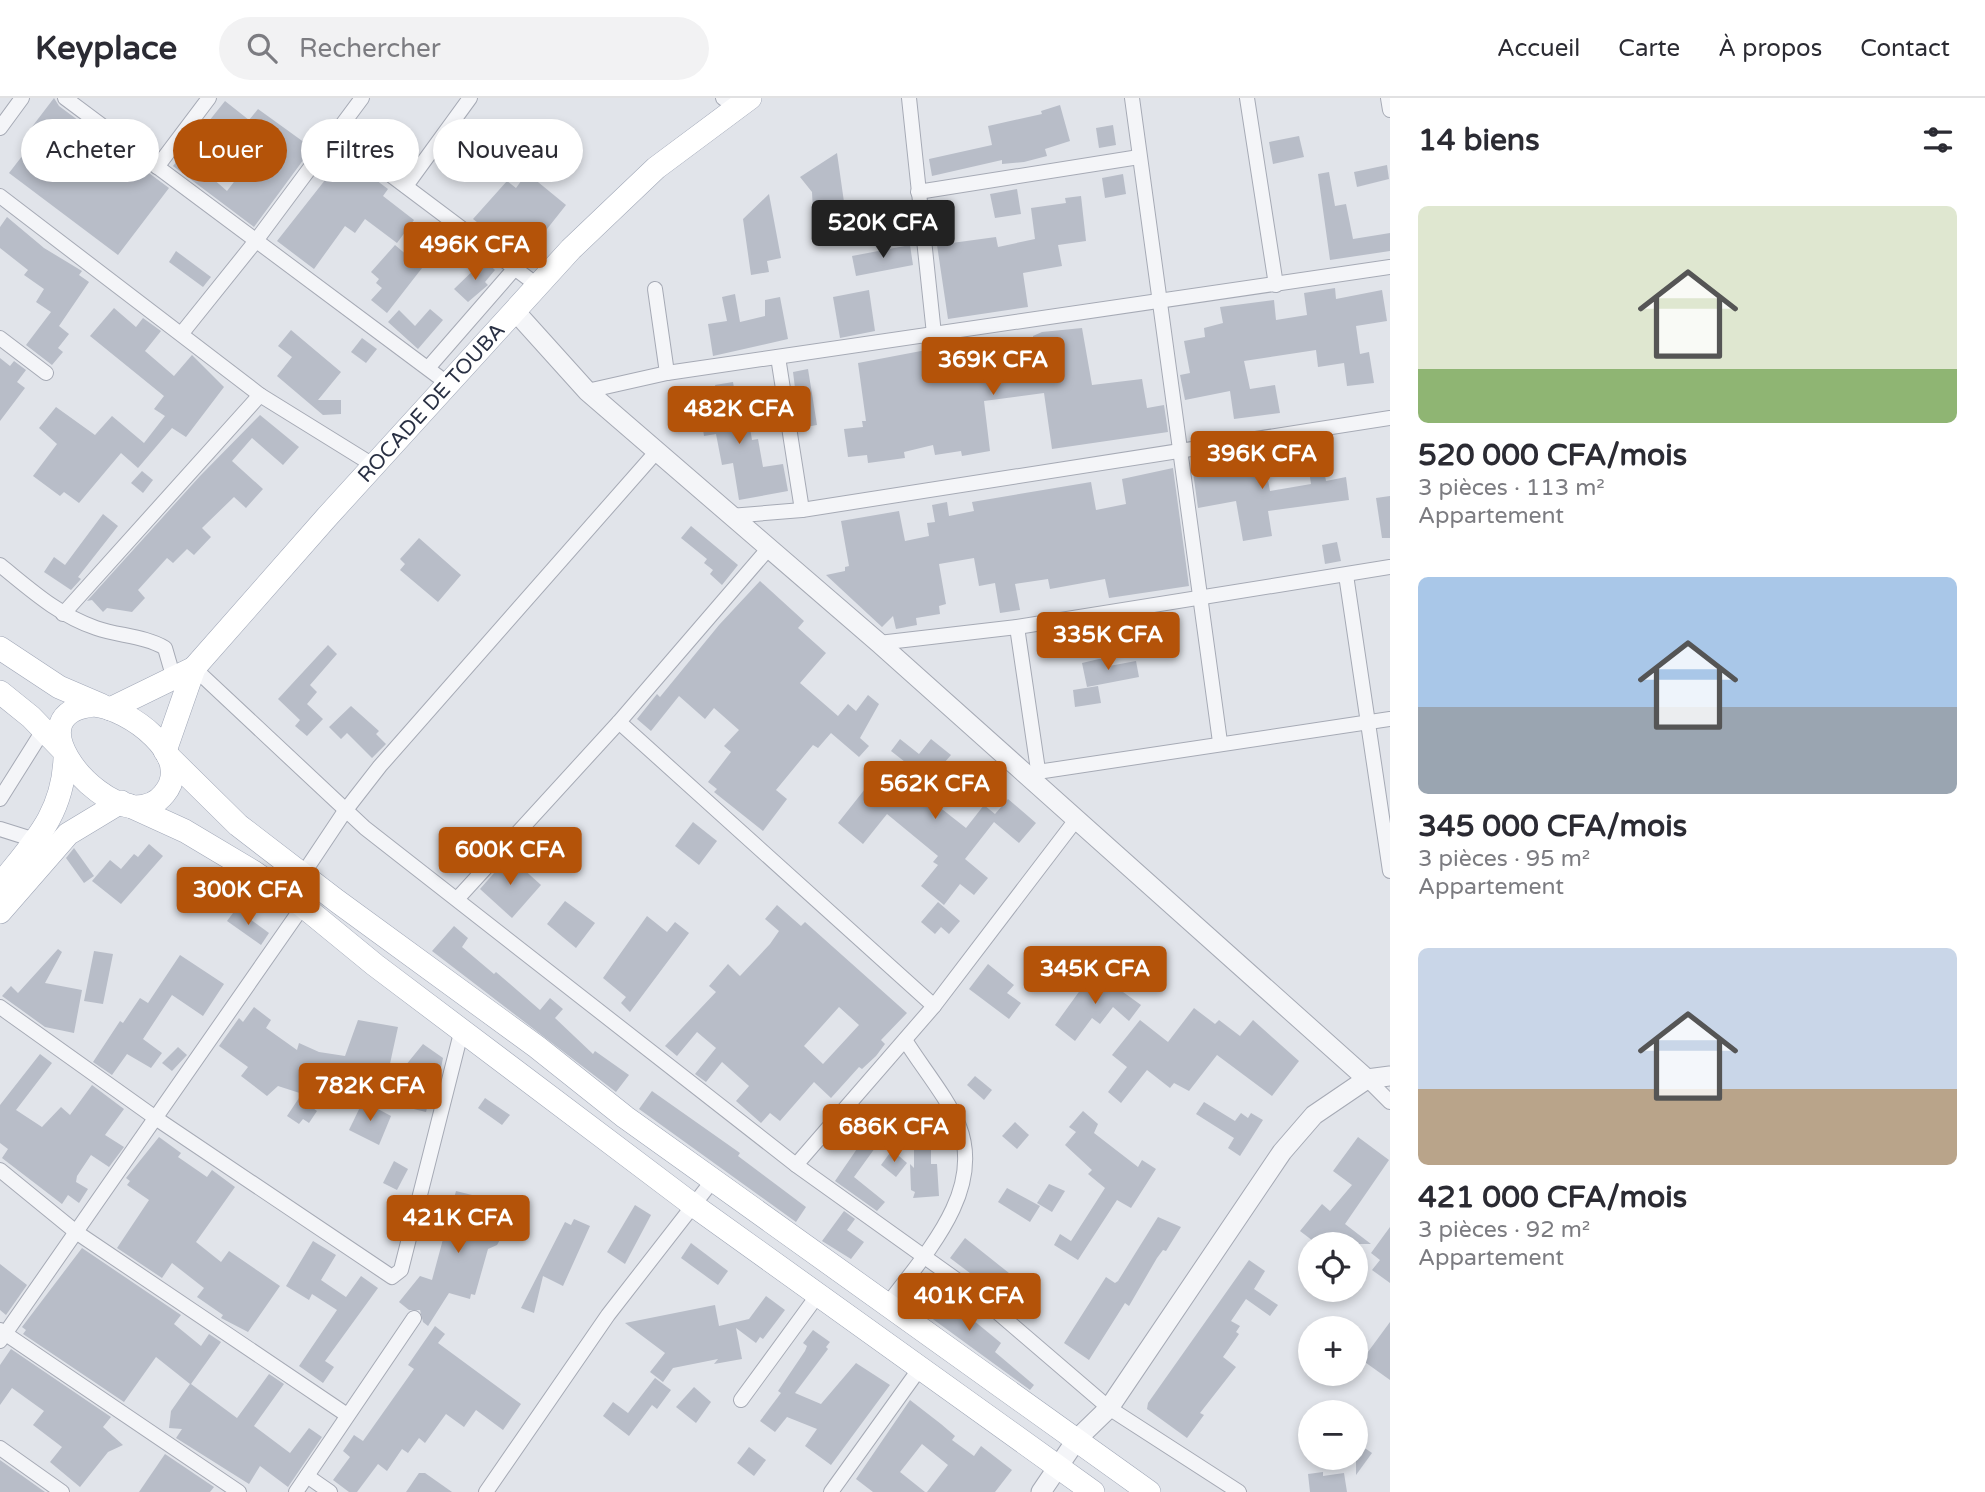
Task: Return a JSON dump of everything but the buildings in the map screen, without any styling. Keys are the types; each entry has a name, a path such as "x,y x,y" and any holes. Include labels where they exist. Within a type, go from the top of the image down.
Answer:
{"main road":[{"name":"ROCADE DE TOUBA","path":"109,708 194,668 537,285 628,193 736,101"},
{"path":"0,648 59,687 109,708 143,728 238,825 713,1180 1149,1492"},
{"name":"ROCADE DE TOUBA","path":"167,753 194,668"},
{"path":"0,692 44,729 94,787 185,831 252,871 303,906 374,965 693,1205 1093,1492"},
{"path":"0,885 48,825 58,803 63,753 62,728 72,713 86,705 109,708"},
{"path":"0,912 68,834 125,804 145,806 164,794 172,773 167,753"}],"street":[{"path":"0,128 22,98"},
{"path":"65,98 93,119"},
{"path":"159,164 209,98"},
{"path":"347,119 362,98"},
{"path":"406,186 470,98"},
{"path":"909,98 934,334"},
{"path":"1132,98 1157,302 1220,743"},
{"path":"1247,98 1276,285"},
{"path":"1388,98 1390,110"},
{"path":"918,192 1139,157"},
{"path":"159,169 447,383"},
{"path":"182,333 301,181"},
{"path":"401,182 537,285"},
{"path":"0,196 260,395 373,465"},
{"path":"587,391 667,373 1390,267"},
{"path":"428,368 515,268"},
{"path":"654,289 667,373"},
{"path":"514,310 587,391 1031,772 1075,821 1390,1102"},
{"path":"0,338 46,373"},
{"path":"778,358 802,510"},
{"path":"63,614 260,395"},
{"path":"730,516 802,510 1390,418"},
{"path":"303,874 345,811 380,766 657,452"},
{"path":"458,898 619,722 768,549"},
{"path":"0,565 63,614 97,628 156,642 165,648 174,678"},
{"path":"879,643 1017,627 1390,567"},
{"path":"1346,575 1390,871"},
{"path":"1017,627 1031,772"},
{"path":"194,668 345,811 796,1165 922,1258 975,1293 1109,1408 1239,1492"},
{"path":"1031,772 1390,719"},
{"path":"619,722 934,1006"},
{"path":"0,799 44,729"},
{"path":"796,1165 934,1006 1075,821"},
{"path":"0,829 35,841"},
{"path":"239,1492 2,1335 157,1119 303,906"},
{"path":"0,1007 157,1119 392,1277 401,1270 462,1029"},
{"path":"887,1305 922,1258 956,1204 965,1177 967,1154 959,1124 905,1040"},
{"path":"1041,1492 1077,1439 1109,1408 1282,1152 1314,1115 1367,1079 1390,1076"},
{"path":"0,1170 76,1232 347,1415"},
{"path":"486,1492 608,1315 713,1180"},
{"path":"741,1400 817,1296"},
{"path":"296,1492 414,1318"},
{"path":"831,1492 920,1368"},
{"path":"0,1448 62,1492"},
{"path":"307,1476 330,1492"}]}
